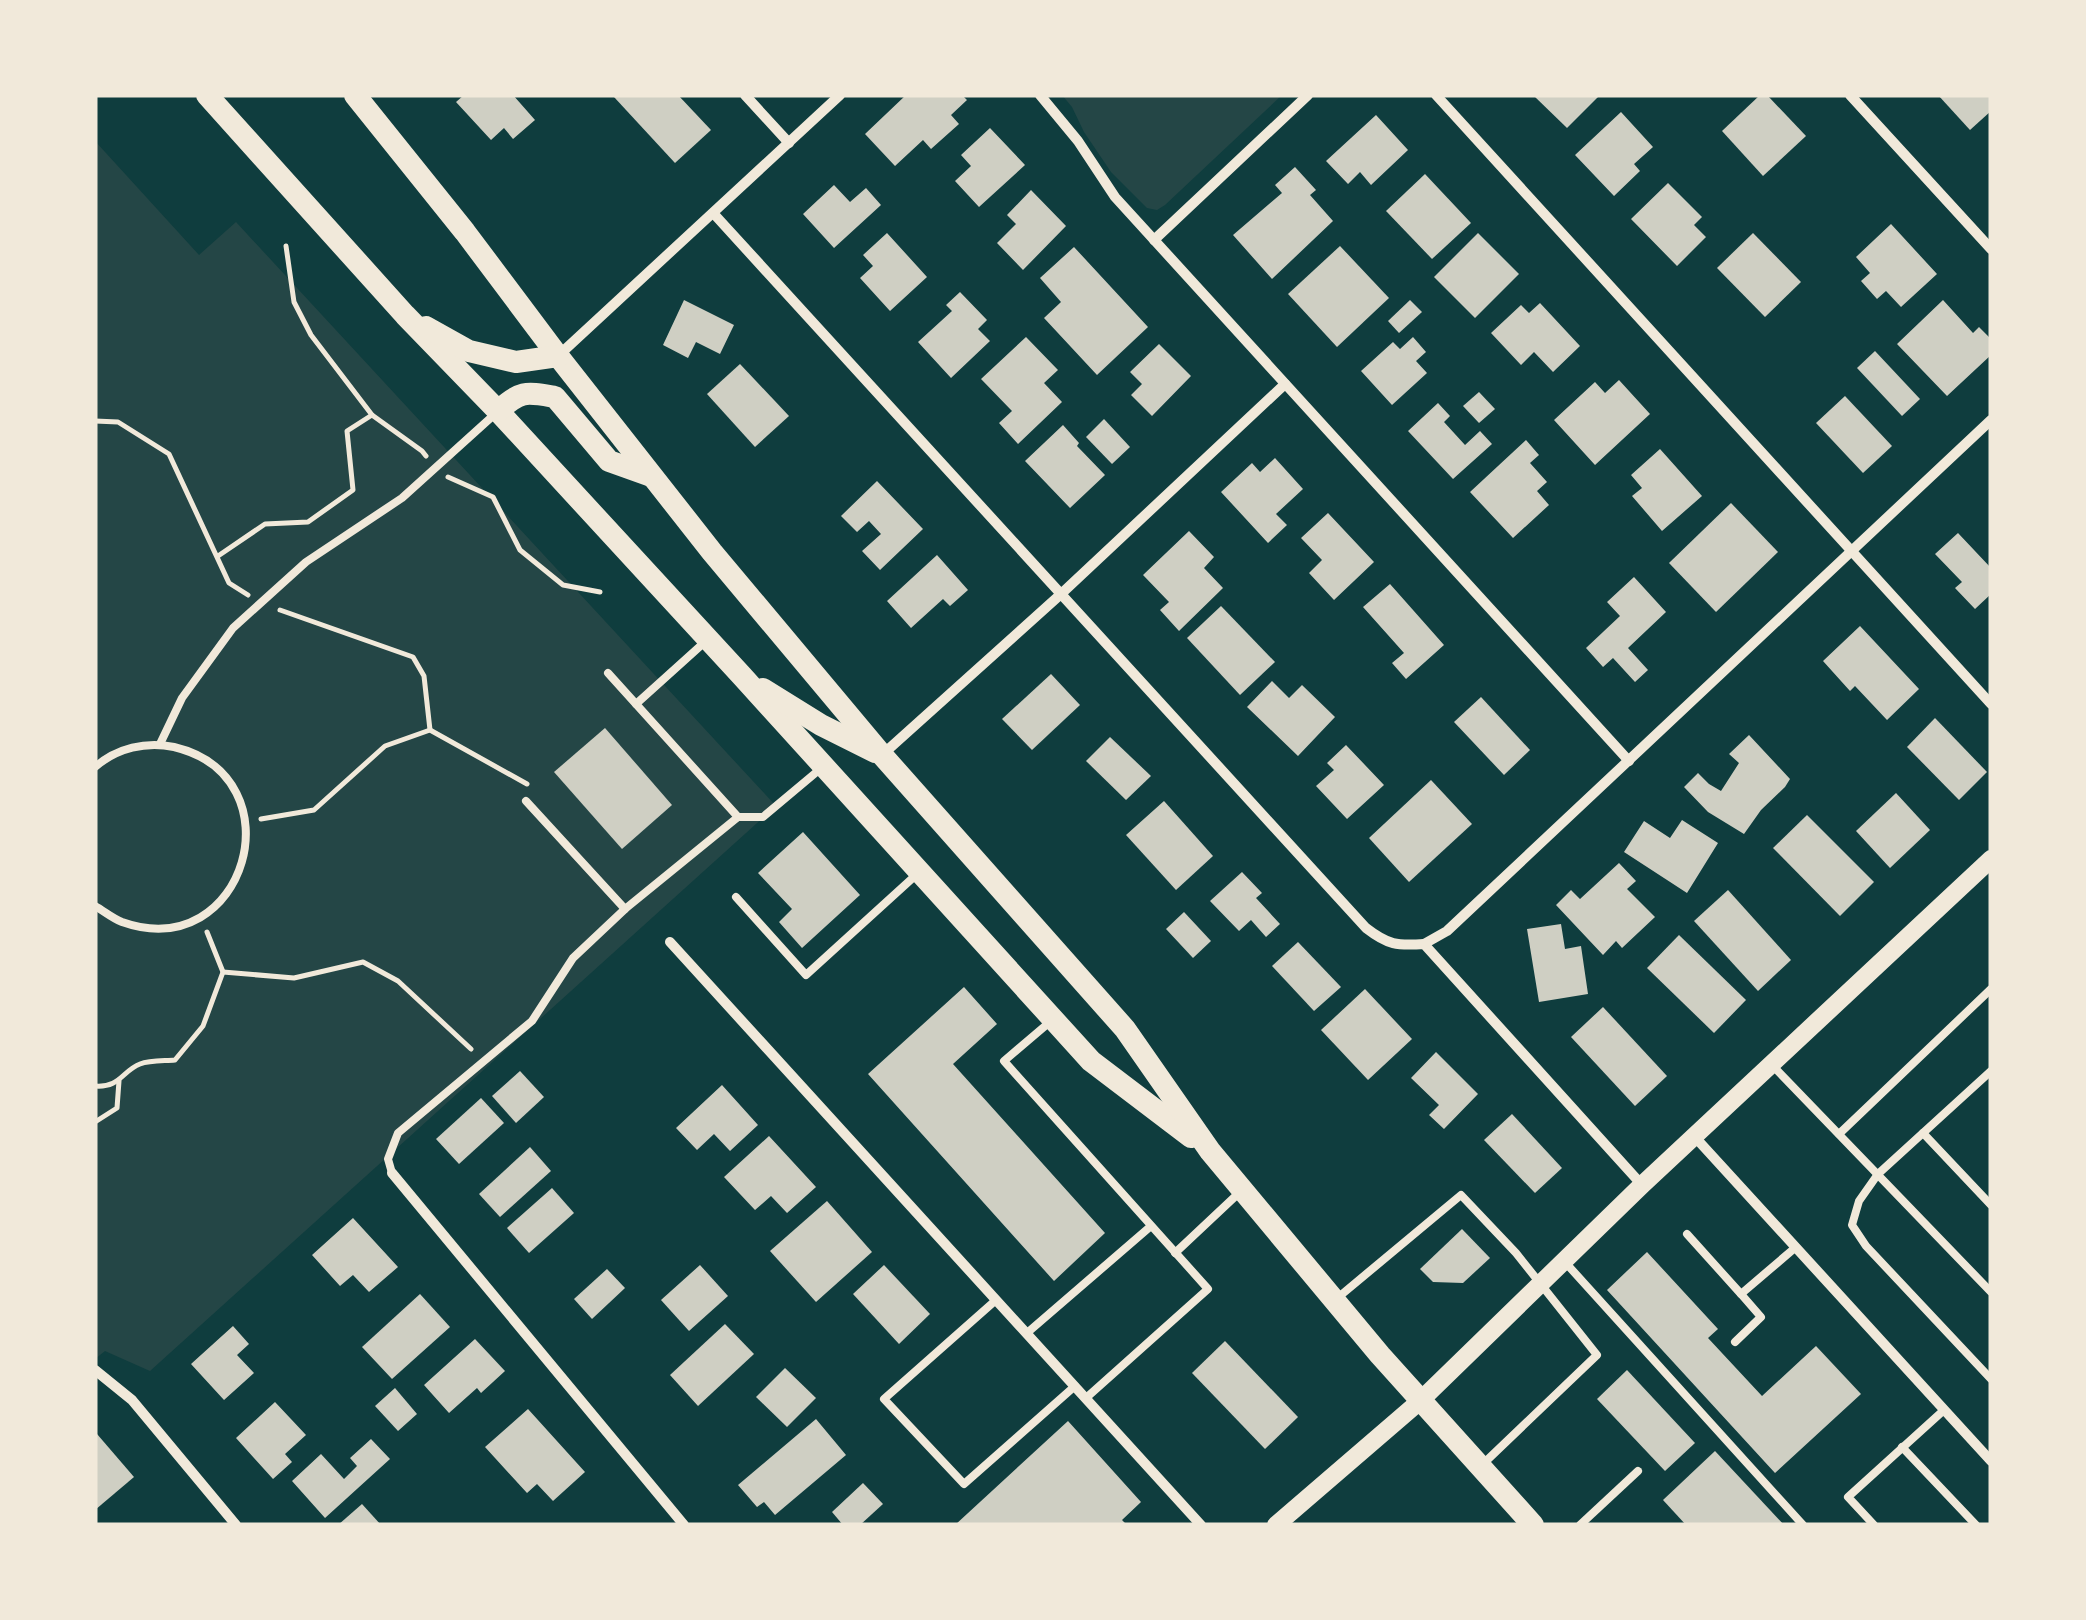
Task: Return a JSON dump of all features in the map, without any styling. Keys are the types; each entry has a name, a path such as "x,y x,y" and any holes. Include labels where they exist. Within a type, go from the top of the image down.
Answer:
{"main road":[{"path":"207,95 1091,1062 1210,1151"},
{"path":"365,99 652,477 882,756 1125,1030 1210,1151 1420,1401 1532,1525"},
{"path":"405,315 470,351 516,362 558,356"},
{"path":"498,411 527,392 555,397 609,461 652,477"},
{"path":"742,676 821,725 882,756"}],"street":[{"path":"745,95 789,143"},
{"path":"558,356 840,95"},
{"path":"1040,95 1078,141 1115,197 1628,761"},
{"path":"1154,240 1308,95"},
{"path":"1436,95 1991,704"},
{"path":"1850,95 1991,249"},
{"path":"714,214 1366,928 1381,940 1399,946 1424,944 1446,932 1991,420"},
{"path":"882,756 1285,384"},
{"path":"1276,1525 1420,1401 1642,1185 1991,858"},
{"path":"670,942 1201,1525"},
{"path":"1424,944 1642,1185"},
{"path":"1694,1136 1991,1461"},
{"path":"392,1174 684,1525"},
{"path":"95,1370 132,1400 236,1525"}],"lane":[{"path":"160,744 182,698 233,628 306,562 402,498 498,411"},
{"path":"636,704 708,639"},
{"path":"608,673 738,817"},
{"path":"95,767 105,758 132,747 160,744 190,751 216,768 236,792 246,822 246,850 238,877 222,900 200,917 174,926 146,928 118,921 95,906"},
{"path":"392,1174 388,1158 398,1132 532,1021 573,958 625,909 738,817 763,817 823,767"},
{"path":"526,801 625,909"},
{"path":"736,896 806,975 919,872"},
{"path":"1839,1134 1991,990"},
{"path":"1053,1019 1004,1061 1208,1289 1086,1398"},
{"path":"1771,1064 1991,1292"},
{"path":"1991,1071 1878,1174 1859,1201 1852,1225 1866,1246 1991,1379"},
{"path":"1923,1133 1991,1204"},
{"path":"1175,1253 1243,1190"},
{"path":"1335,1300 1460,1195 1516,1253 1597,1355 1480,1467"},
{"path":"1027,1334 1151,1226"},
{"path":"1687,1234 1761,1317 1735,1342"},
{"path":"1740,1294 1796,1247"},
{"path":"1564,1261 1802,1525"},
{"path":"996,1300 884,1399 964,1484 1075,1386"},
{"path":"1874,1525 1848,1498 1944,1410"},
{"path":"1902,1448 1976,1525"},
{"path":"1580,1525 1638,1471"}],"path":[{"path":"286,246 294,302 310,335 372,415"},
{"path":"246,822 314,810 385,746 430,730 528,784 526,801"},
{"path":"95,1086 119,1081 140,1064 175,1060 203,1026 223,972 200,917"},
{"path":"223,972 294,978 363,962 398,981 484,1061"},
{"path":"95,1122 117,1108 119,1081"}],"shaded area":[{"path":"1062,95 1282,95 1157,210 1147,208 1111,172"},
{"path":"95,141 199,255 236,222 776,806 150,1371 105,1351 95,1359"}],"building":[{"path":"464,95 513,95 535,120 513,139 504,128 491,140 456,102"},
{"path":"616,95 678,95 711,130 675,163"},
{"path":"906,95 962,95 967,100 951,115 959,124 931,149 923,140 895,166 865,134"},
{"path":"1533,95 1600,95 1567,128"},
{"path":"1760,95 1767,95 1806,136 1763,176 1722,131"},
{"path":"1938,95 1991,95 1991,111 1970,130"},
{"path":"1621,112 1653,147 1634,164 1640,171 1614,196 1575,155"},
{"path":"1376,115 1408,150 1371,185 1360,172 1348,184 1326,161"},
{"path":"990,128 1025,165 979,207 955,181 971,166 961,155"},
{"path":"1295,167 1316,190 1310,195 1333,221 1272,279 1233,235 1282,193 1275,185"},
{"path":"1425,174 1471,223 1432,259 1386,211"},
{"path":"1668,183 1702,217 1694,225 1706,237 1677,266 1631,219"},
{"path":"834,185 850,202 866,188 881,205 834,248 803,214"},
{"path":"1031,190 1066,226 1023,270 997,243 1016,224 1007,215"},
{"path":"1891,224 1937,274 1901,307 1886,291 1877,299 1861,281 1870,273 1856,257"},
{"path":"887,233 927,277 890,311 860,278 873,266 863,255"},
{"path":"1478,233 1519,274 1475,318 1434,277"},
{"path":"1753,233 1801,282 1765,317 1717,268"},
{"path":"1340,246 1389,298 1337,347 1288,294"},
{"path":"1074,247 1148,327 1097,375 1044,318 1061,302 1040,278"},
{"path":"960,292 987,320 978,329 990,341 951,378 918,342 952,311 946,305"},
{"path":"684,300 734,325 720,354 696,342 688,358 663,345"},
{"path":"1410,300 1422,312 1399,333 1388,321"},
{"path":"1943,300 1973,333 1979,327 1991,339 1991,355 1947,396 1897,344"},
{"path":"1540,303 1580,346 1553,372 1534,352 1521,365 1491,333 1521,305 1529,313"},
{"path":"1026,337 1058,370 1044,383 1062,402 1018,444 999,423 1012,411 981,379"},
{"path":"1413,337 1426,352 1416,361 1427,373 1392,405 1361,371 1393,342 1400,349"},
{"path":"1159,344 1191,376 1152,416 1131,395 1142,384 1130,372"},
{"path":"1875,351 1920,399 1902,416 1857,368"},
{"path":"740,364 789,416 755,447 707,394"},
{"path":"1619,380 1650,414 1595,465 1554,420 1595,382 1605,393"},
{"path":"1479,392 1495,409 1479,423 1463,406"},
{"path":"1845,396 1892,446 1863,473 1816,423"},
{"path":"1438,403 1450,416 1444,422 1465,445 1480,431 1492,444 1453,479 1408,431"},
{"path":"1104,419 1130,447 1112,464 1086,437"},
{"path":"1063,425 1105,475 1070,508 1025,461"},
{"path":"1526,440 1539,455 1530,463 1547,482 1537,491 1549,505 1513,538 1470,492"},
{"path":"1660,449 1702,496 1662,531 1632,496 1642,488 1631,475"},
{"path":"1275,458 1303,489 1276,514 1287,525 1268,543 1221,492 1252,463 1260,472"},
{"path":"877,481 923,529 880,570 862,551 881,534 869,521 857,532 841,516"},
{"path":"1731,503 1778,552 1716,612 1669,563"},
{"path":"1328,513 1374,562 1334,600 1309,573 1322,560 1301,538"},
{"path":"1189,531 1214,557 1204,568 1223,588 1179,631 1160,610 1169,602 1143,575"},
{"path":"1958,533 1991,568 1991,594 1975,609 1955,588 1962,582 1935,554"},
{"path":"937,555 968,590 950,606 943,599 911,628 887,601"},
{"path":"1634,577 1666,612 1628,648 1648,670 1635,682 1613,658 1603,667 1586,648 1620,616 1607,602"},
{"path":"1390,584 1444,645 1406,679 1392,663 1404,653 1363,607"},
{"path":"1221,606 1275,662 1240,695 1187,638"},
{"path":"1860,626 1919,689 1887,720 1855,686 1850,691 1823,661"},
{"path":"1051,674 1080,705 1032,750 1002,719"},
{"path":"1272,681 1289,698 1302,685 1335,717 1298,756 1247,707"},
{"path":"1481,697 1530,750 1504,775 1454,722"},
{"path":"1935,718 1987,772 1959,800 1907,747"},
{"path":"605,728 672,805 622,849 554,772"},
{"path":"1749,735 1790,779 1744,834 1708,812 1684,787 1698,773 1721,791 1739,763 1729,754"},
{"path":"1110,737 1151,776 1126,800 1086,761"},
{"path":"1346,745 1384,785 1347,819 1316,786 1334,770 1327,763"},
{"path":"1431,780 1472,824 1409,882 1369,838"},
{"path":"1896,793 1930,830 1890,868 1856,831"},
{"path":"1164,801 1213,856 1176,890 1126,835"},
{"path":"1807,815 1874,882 1840,916 1773,848"},
{"path":"1682,820 1718,843 1687,893 1624,852 1644,821 1670,838"},
{"path":"803,832 860,895 802,948 779,922 792,909 758,873"},
{"path":"1619,863 1636,881 1627,889 1655,917 1622,948 1616,941 1603,955 1556,905 1571,890 1580,899"},
{"path":"1242,872 1262,893 1256,898 1280,924 1266,937 1251,920 1239,931 1210,901"},
{"path":"1728,890 1791,960 1758,991 1694,921"},
{"path":"1184,912 1211,941 1193,958 1166,929"},
{"path":"1561,924 1565,949 1581,946 1588,994 1539,1002 1527,929"},
{"path":"1679,935 1746,1000 1714,1033 1647,968"},
{"path":"1298,942 1341,987 1314,1011 1272,966"},
{"path":"964,987 997,1024 953,1064 1105,1233 1054,1281 868,1074"},
{"path":"1365,989 1412,1039 1368,1080 1321,1030"},
{"path":"1603,1007 1667,1076 1635,1106 1571,1037"},
{"path":"1436,1052 1478,1094 1444,1129 1429,1115 1439,1105 1411,1078"},
{"path":"520,1071 544,1097 516,1123 492,1096"},
{"path":"722,1085 758,1125 730,1151 714,1134 697,1150 676,1128"},
{"path":"481,1098 504,1123 459,1164 436,1139"},
{"path":"1512,1114 1562,1168 1535,1193 1484,1140"},
{"path":"769,1136 816,1187 787,1213 771,1196 755,1210 724,1177"},
{"path":"530,1147 551,1171 500,1217 479,1194"},
{"path":"552,1188 574,1213 529,1253 507,1228"},
{"path":"827,1201 872,1252 816,1302 770,1251"},
{"path":"353,1218 398,1267 369,1292 353,1275 340,1286 312,1255"},
{"path":"1462,1229 1490,1258 1463,1283 1433,1282 1420,1269"},
{"path":"1647,1252 1718,1329 1708,1338 1762,1396 1816,1346 1861,1394 1775,1473 1607,1290"},
{"path":"700,1265 728,1296 689,1331 661,1300"},
{"path":"884,1265 930,1314 899,1344 853,1294"},
{"path":"607,1269 625,1288 592,1319 574,1299"},
{"path":"420,1294 450,1327 392,1379 362,1347"},
{"path":"725,1324 754,1354 698,1406 670,1375"},
{"path":"233,1326 249,1344 237,1355 254,1373 224,1400 191,1364"},
{"path":"475,1339 505,1371 481,1393 477,1388 449,1413 424,1385"},
{"path":"1225,1341 1298,1417 1265,1449 1192,1373"},
{"path":"785,1368 816,1398 787,1427 756,1397"},
{"path":"1627,1370 1695,1443 1665,1471 1597,1399"},
{"path":"395,1388 417,1414 398,1431 375,1406"},
{"path":"275,1402 306,1435 285,1454 292,1462 273,1479 236,1438"},
{"path":"528,1409 585,1472 553,1501 537,1484 527,1493 485,1447"},
{"path":"816,1419 846,1455 775,1515 764,1502 757,1507 738,1485"},
{"path":"1068,1421 1141,1502 1122,1520 1127,1525 955,1525"},
{"path":"95,1436 134,1477 95,1510"},
{"path":"371,1439 390,1459 325,1518 292,1481 321,1454 344,1479 357,1466 350,1458"},
{"path":"1715,1451 1784,1525 1686,1525 1663,1500"},
{"path":"863,1483 883,1504 860,1525 843,1525 832,1512"},
{"path":"362,1504 381,1525 338,1525"}]}
